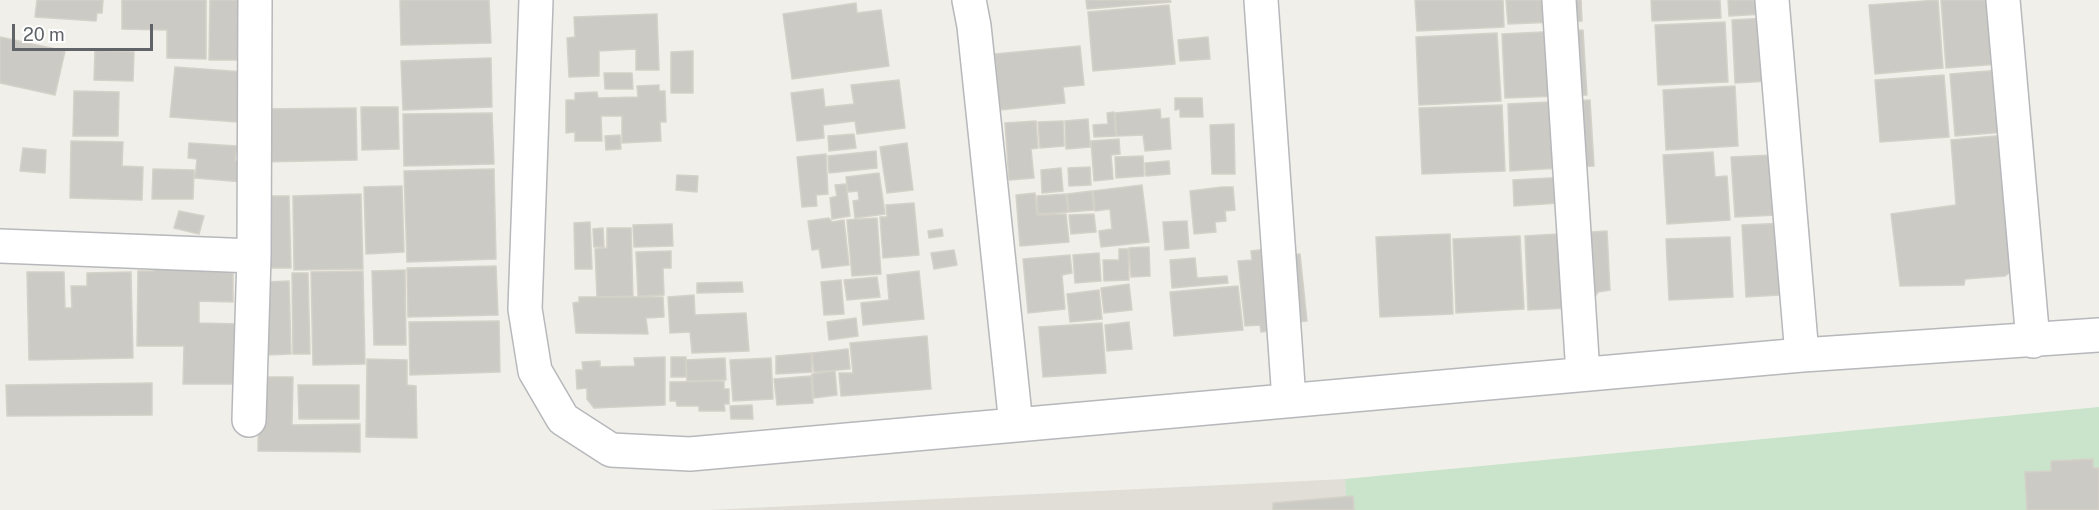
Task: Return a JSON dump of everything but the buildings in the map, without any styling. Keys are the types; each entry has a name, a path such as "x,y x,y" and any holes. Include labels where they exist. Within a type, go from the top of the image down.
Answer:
{"street":[{"path":"249,420 254,256 255,0"},
{"path":"536,0 525,309 535,371 563,419 611,450 690,454 1802,355 2099,335"},
{"path":"969,0 974,26 1016,424"},
{"path":"1261,0 1289,400"},
{"path":"1559,0 1582,374"},
{"path":"1772,0 1802,355"},
{"path":"2003,0 2033,341"},
{"path":"0,246 254,256"}],"shaded area":[{"path":"1345,479 1347,510 709,510"}],"green space":[{"path":"2099,407 2099,510 1347,510 1345,479"}]}
